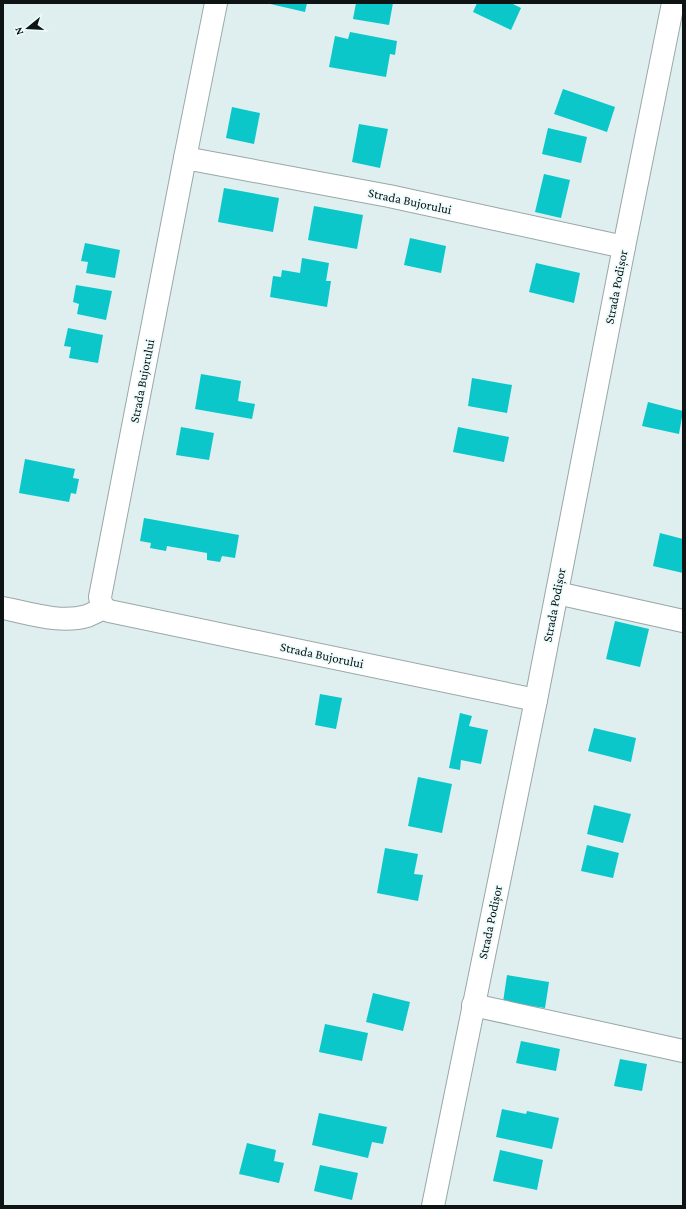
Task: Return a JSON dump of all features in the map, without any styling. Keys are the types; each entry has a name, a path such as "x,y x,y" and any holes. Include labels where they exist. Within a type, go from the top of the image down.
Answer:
{"street":[{"path":"185,158 216,3"},
{"name":"Strada Podișor","path":"433,1206 536,700 673,3"},
{"name":"Strada Bujorului","path":"536,700 109,611 100,603 100,596 185,158 389,196 624,247"},
{"path":"557,593 683,621"},
{"path":"3,608 53,618 70,619 87,616 104,608"},
{"path":"474,1005 683,1051"}],"building":[{"path":"266,3 307,3 305,12"},
{"path":"356,3 393,3 389,25 353,19"},
{"path":"477,3 511,3 521,8 511,30 473,12"},
{"path":"350,32 397,41 395,55 390,54 386,77 329,67 335,36 348,39"},
{"path":"563,89 615,107 607,132 554,114"},
{"path":"232,107 260,113 254,144 226,138"},
{"path":"359,124 388,129 380,168 352,162"},
{"path":"548,128 587,137 581,163 542,154"},
{"path":"544,174 570,180 561,218 535,212"},
{"path":"224,188 279,198 273,232 218,222"},
{"path":"314,206 363,215 357,249 308,240"},
{"path":"410,238 446,246 441,273 404,265"},
{"path":"85,243 120,250 115,278 86,273 88,262 81,261"},
{"path":"302,258 329,263 326,281 331,281 327,307 270,297 273,276 281,277 282,270 300,273"},
{"path":"536,263 580,273 574,303 529,292"},
{"path":"76,285 112,291 106,320 77,314 79,304 73,302"},
{"path":"68,328 103,335 98,363 69,358 71,347 64,346"},
{"path":"201,374 241,381 238,401 255,404 252,419 195,409"},
{"path":"472,378 512,385 507,413 468,406"},
{"path":"648,402 683,411 679,434 642,426"},
{"path":"181,427 214,433 209,460 176,455"},
{"path":"458,427 509,437 504,462 453,452"},
{"path":"25,459 75,469 73,478 79,479 76,494 71,493 69,502 19,493"},
{"path":"144,518 239,535 235,558 222,556 220,562 207,560 207,553 167,546 166,551 150,548 151,543 140,541"},
{"path":"660,533 683,539 683,573 653,566"},
{"path":"615,621 649,629 640,667 606,659"},
{"path":"320,694 342,698 336,729 315,725"},
{"path":"460,713 472,716 469,726 488,730 481,764 461,760 460,770 449,768"},
{"path":"594,728 636,738 631,762 588,751"},
{"path":"418,777 452,784 442,833 408,826"},
{"path":"594,805 631,814 623,843 587,834"},
{"path":"587,845 619,853 613,878 581,871"},
{"path":"385,848 418,854 414,874 423,875 418,901 377,893"},
{"path":"507,975 549,982 545,1008 503,1002"},
{"path":"373,993 410,1002 403,1031 366,1022"},
{"path":"325,1024 368,1033 362,1061 319,1052"},
{"path":"521,1041 560,1049 556,1071 516,1063"},
{"path":"620,1059 647,1064 642,1091 614,1086"},
{"path":"502,1109 526,1114 527,1111 559,1118 552,1149 496,1137"},
{"path":"319,1113 387,1127 383,1144 372,1142 368,1158 312,1145"},
{"path":"247,1143 276,1150 274,1161 284,1163 279,1183 239,1174"},
{"path":"500,1150 543,1160 537,1190 493,1181"},
{"path":"320,1165 358,1173 352,1200 314,1191"}]}
